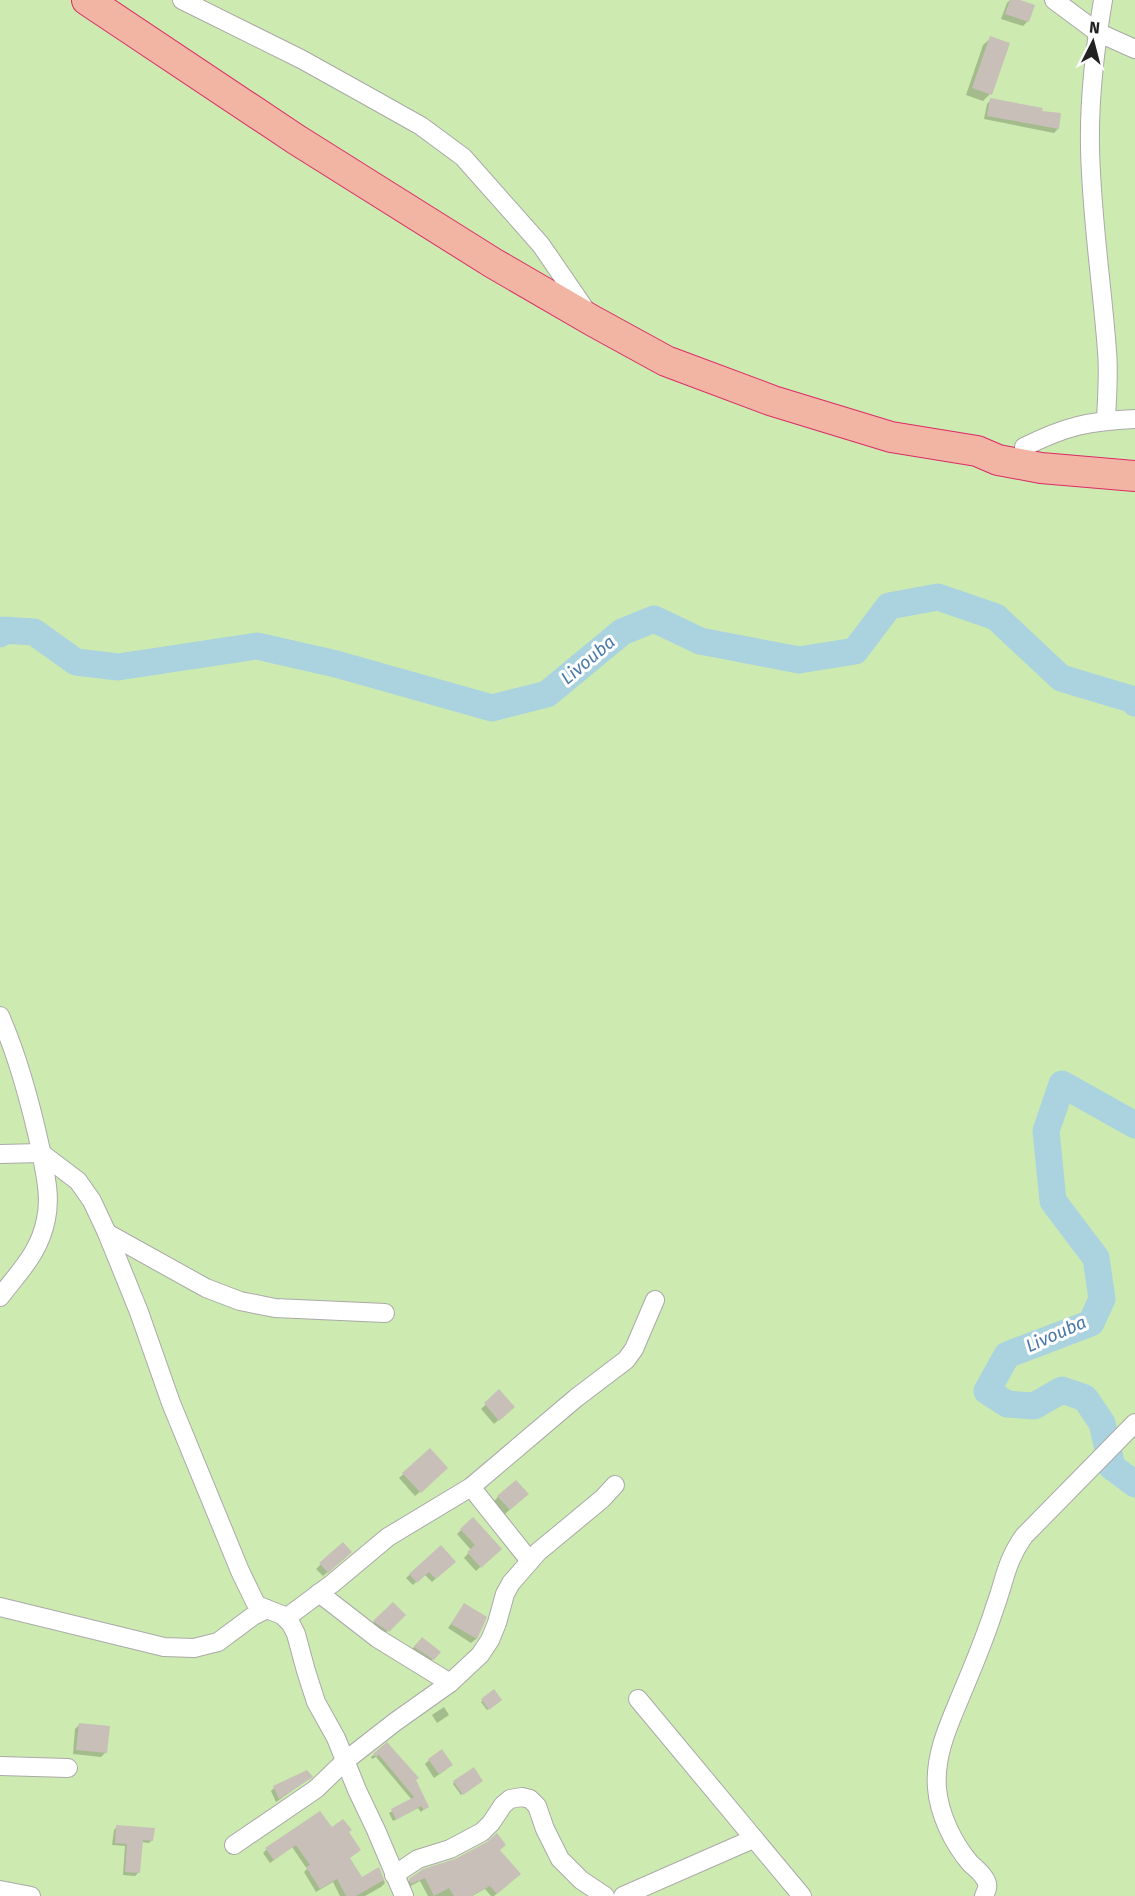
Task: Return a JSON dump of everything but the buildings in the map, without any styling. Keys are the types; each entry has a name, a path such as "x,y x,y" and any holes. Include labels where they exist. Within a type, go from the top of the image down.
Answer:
{"highway":[{"path":"87,0 297,140 493,263 666,361 773,400 891,437 977,451 998,460 1041,468 1135,476"},
{"path":"977,451 1004,445 1135,459"}],"street":[{"path":"182,0 302,59 421,126 463,157 541,245 565,277 592,321"},
{"path":"1054,0 1097,32 1135,49"},
{"path":"1103,0 1097,32 1090,111 1090,147 1093,209 1107,353 1106,420"},
{"path":"1024,447 1051,433 1075,425 1106,420 1135,419"},
{"path":"0,1016 25,1085 46,1176 48,1196 46,1219 39,1242 29,1262 0,1297"},
{"path":"0,1154 41,1153 78,1181 92,1201 139,1312 171,1403 240,1571 255,1602 286,1618 296,1634 316,1702 336,1738 404,1896"},
{"path":"106,1233 206,1288 240,1301 275,1308 385,1313"},
{"path":"286,1618 388,1537 471,1487 576,1398 626,1360 634,1349 655,1300"},
{"path":"984,1896 987,1890 986,1880 970,1863 958,1845 948,1828 939,1804 936,1777 938,1759 945,1735 996,1607 1010,1557 1024,1536 1129,1429"},
{"path":"234,1845 316,1789 345,1761 450,1683 480,1655 490,1640 511,1582 560,1533 603,1499 615,1485"},
{"path":"471,1487 530,1561"},
{"path":"319,1593 376,1638 450,1683"},
{"path":"0,1607 164,1647 194,1648 218,1642 253,1616 267,1609"},
{"path":"638,1700 801,1896"},
{"path":"0,1766 68,1768"},
{"path":"394,1875 418,1859 450,1849 482,1832 503,1805 510,1799 522,1797 530,1799 537,1806 545,1829 560,1859 598,1894"},
{"path":"623,1896 753,1839"},
{"path":"0,1890 28,1896"}],"green space":[{"path":"0,0 1135,0 1135,1896 0,1896"}],"waterway":[{"name":"Livouba","path":"0,634 3,630 34,632 76,662 118,667 257,646 336,664 492,708 547,694 622,632 654,619 700,641 799,660 855,651 889,606 938,597 996,617 1061,678 1131,699 1135,703"},
{"name":"Livouba","path":"1135,1125 1062,1084 1046,1131 1053,1201 1096,1258 1102,1299 1091,1323 1007,1355 987,1391 1007,1404 1034,1406 1062,1390 1085,1398 1102,1423 1112,1467 1135,1484"}]}
